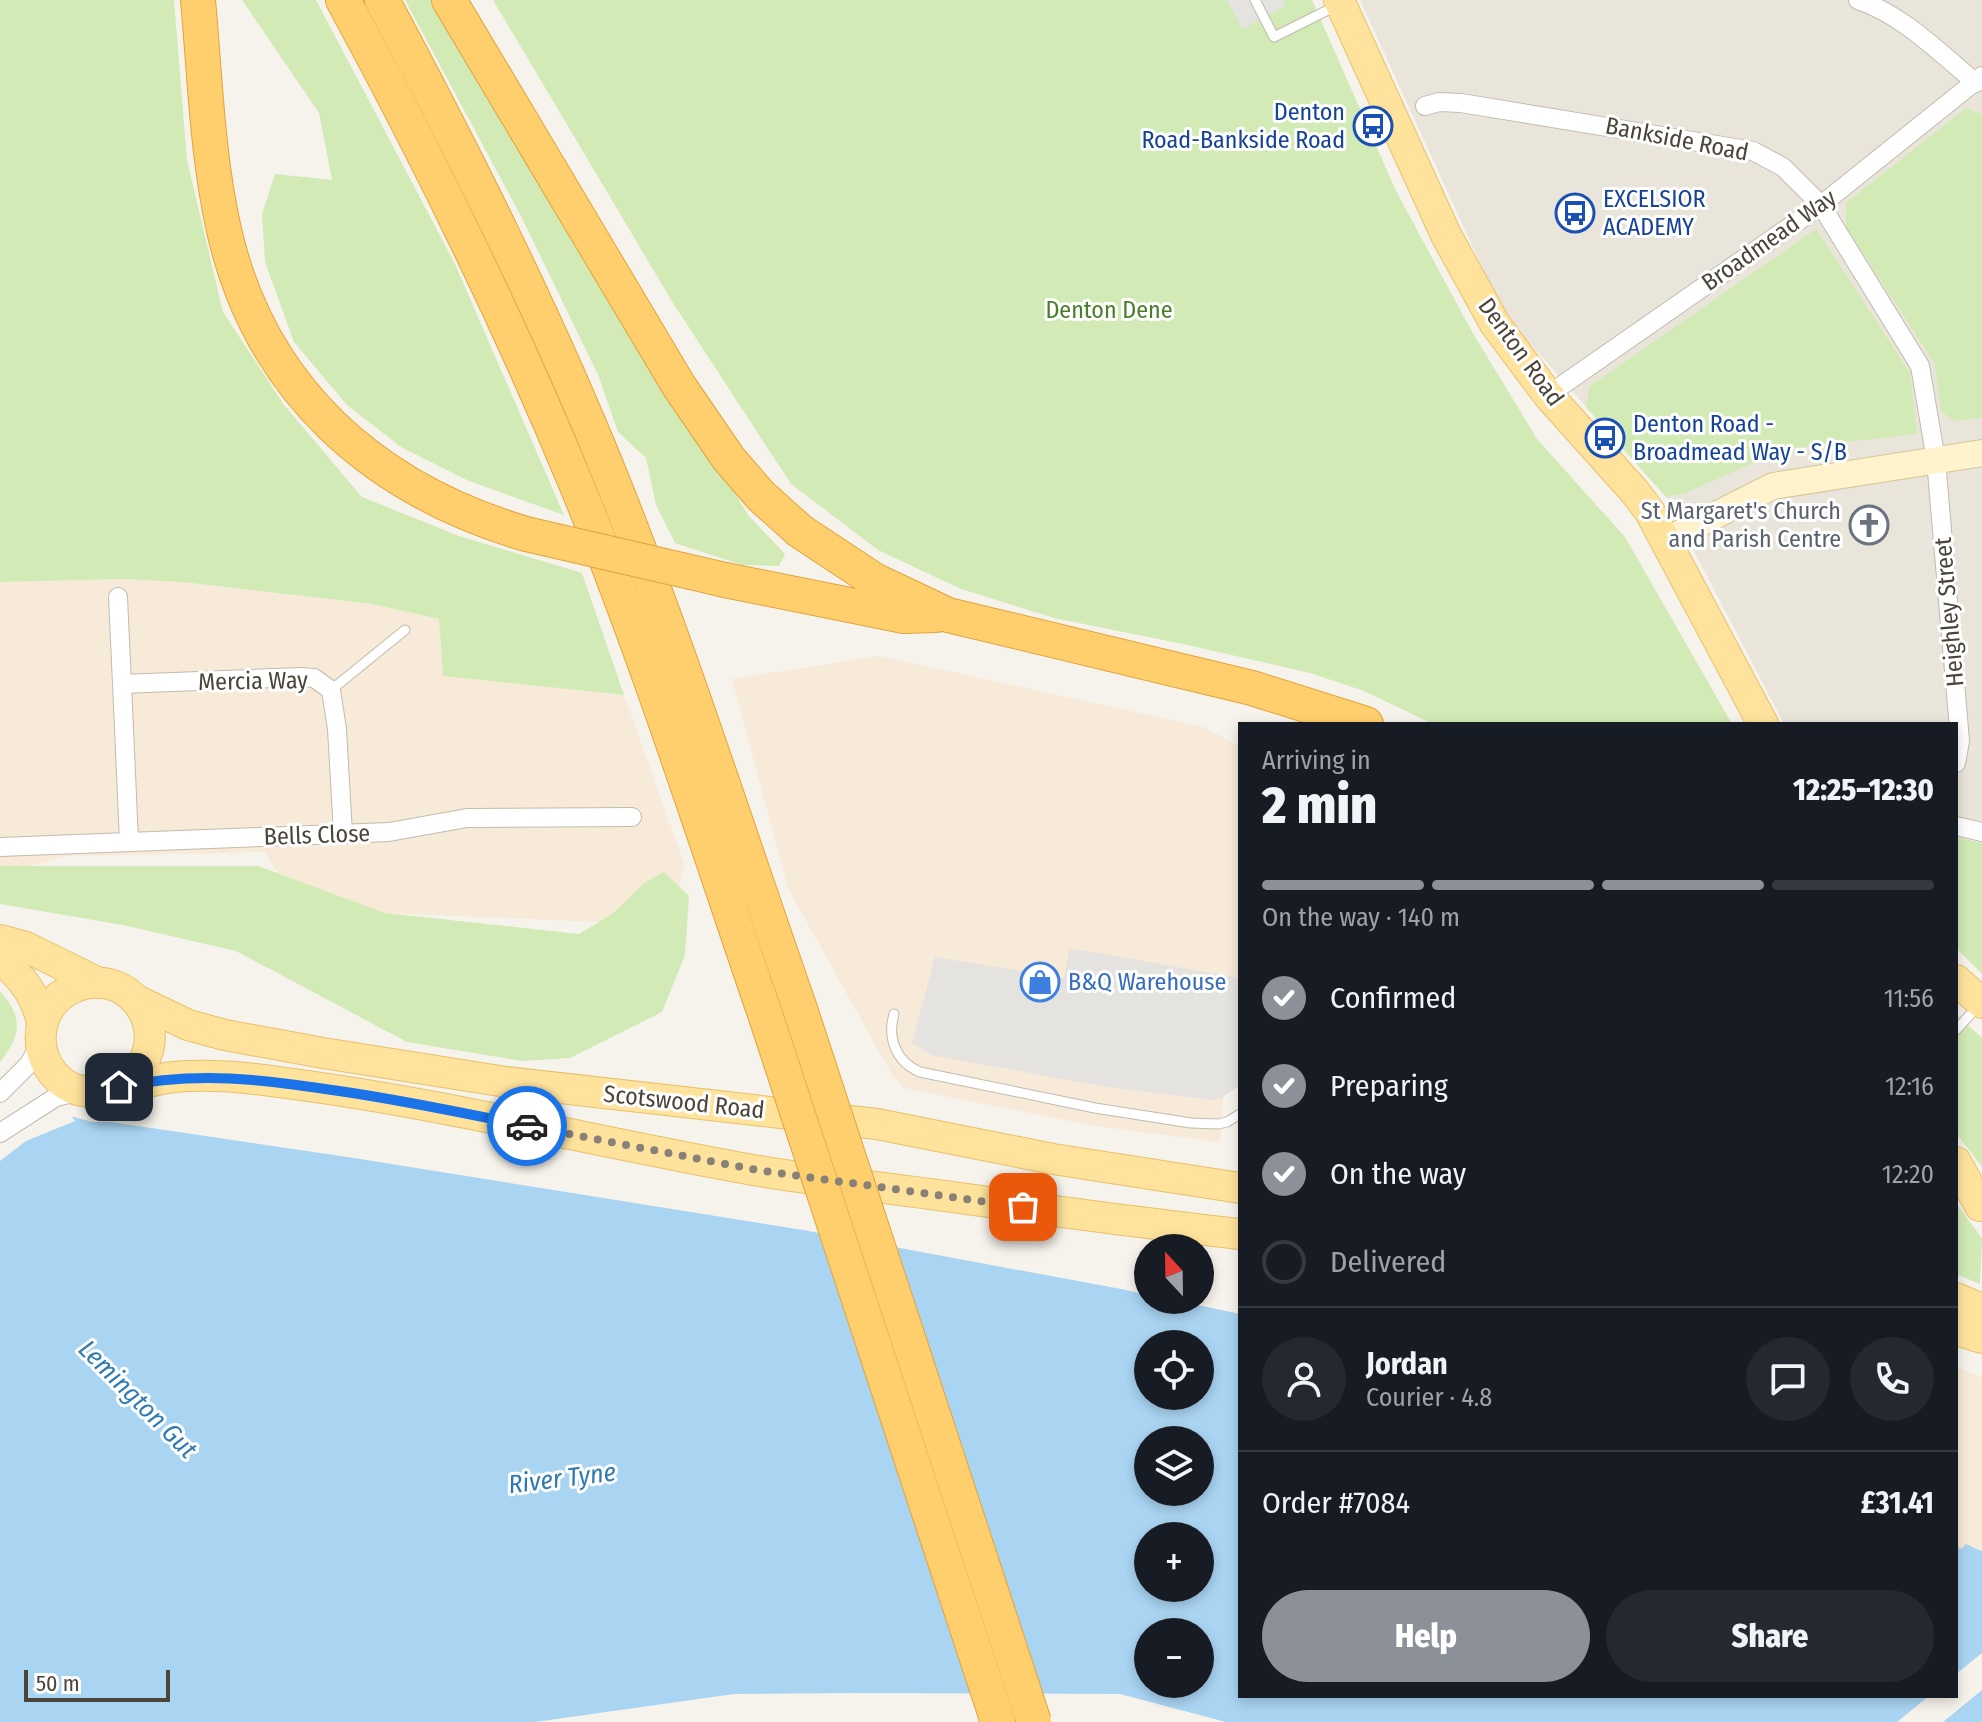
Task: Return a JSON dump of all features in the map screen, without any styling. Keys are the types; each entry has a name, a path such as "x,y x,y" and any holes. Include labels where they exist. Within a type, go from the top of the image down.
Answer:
{"highway":[{"path":"198,0 209,125 224,230 248,304 286,372 310,403 366,457 432,499 526,534 725,580 904,616 948,615"},
{"path":"343,0 423,149 470,247 577,485 622,601 766,1017 998,1722"},
{"path":"382,0 454,136 560,359 610,476 660,607 799,1006 1034,1722"},
{"path":"449,0 679,386 729,459 761,496 800,531 874,580 948,615 1252,688 1360,722"}],"main road":[{"name":"Denton Road","path":"1340,2 1446,235 1495,324 1548,395 1635,492 1667,540 1762,722"},
{"path":"0,940 26,947 99,983 118,988 134,999 147,1018 150,1041 138,1072 119,1087 106,1092 68,1094 68,1086 49,1068 37,1044 39,1009 28,987 0,959"},
{"path":"1958,982 1981,1003"},
{"path":"37,1044 52,1004 78,985 99,983"},
{"name":"Scotswood Road","path":"134,999 188,1025 323,1053 506,1082 877,1124 1053,1159 1238,1188"},
{"name":"Scotswood Road","path":"119,1087 195,1076 276,1081 423,1104 757,1170 1238,1234"},
{"path":"1958,1166 1981,1208"},
{"path":"1958,1181 1981,1208"},
{"path":"1958,1303 1968,1327"}],"street":[{"path":"1858,0 1874,6 1920,36 1979,79"},
{"name":"Broadmead Way","path":"1548,395 1821,205 1979,79"},
{"name":"Bankside Road","path":"1425,106 1439,102 1461,103 1753,151 1783,167 1821,205 1920,366 1936,460"},
{"path":"1667,540 1773,486 1982,453"},
{"name":"Heighley Street","path":"1936,460 1960,741 1958,752"},
{"path":"118,597 129,841"},
{"name":"Mercia Way","path":"122,684 314,678 331,690 337,729 343,834"},
{"name":"Bells Close","path":"0,847 389,832 467,818 632,817"},
{"path":"1958,826 1982,832"},
{"path":"0,1093 37,1044"},
{"path":"0,1133 26,1114 68,1094"}],"lane":[{"path":"1255,0 1274,37 1340,2"},
{"path":"331,690 405,630"},
{"path":"1958,1028 1981,1003"},
{"path":"894,1014 891,1038 897,1052 910,1068 920,1072 1095,1108 1191,1123 1218,1124 1238,1115"}],"shaded area":[{"path":"1227,0 1283,0 1286,6 1242,29"},
{"path":"1360,0 1982,0 1982,837 1958,832 1958,722 1783,722 1666,497 1503,313"},
{"path":"123,579 182,582 372,604 439,619 443,676 624,695 685,866 675,898 601,922 385,913 278,874 265,852 67,856 30,866 0,866 0,582"},
{"name":"B&Q Warehouse","path":"880,656 1204,727 1238,746 1238,1086 1223,1097 1220,1142 1095,1126 904,1088 892,1075 788,888 732,679"},
{"path":"1069,948 1238,978 1238,1086 1213,1100 1100,1086 931,1055 912,1043 935,957 1064,978"},
{"path":"1958,1368 1982,1377 1982,1551 1973,1545 1961,1549 1958,1547"}],"green space":[{"path":"0,0 174,0 187,160 223,312 284,405 362,497 459,536 582,573 624,695 443,676 439,619 372,604 182,582 123,579 0,582"},
{"path":"242,0 316,0 455,264 564,515 469,481 401,447 347,405 294,342 265,262 262,214 275,174 332,180 319,113"},
{"path":"405,0 439,0 748,515 785,554 779,566 742,565 675,543 656,505 646,458 618,432 599,377 522,218"},
{"name":"Denton Dene","path":"493,0 1312,0 1396,191 1471,330 1537,439 1625,537 1731,722 1429,722 1364,691 1310,673 1054,618 961,589 878,550 791,484 673,303"},
{"path":"1966,108 1982,114 1982,418 1954,421 1941,411 1935,364 1846,227 1846,203"},
{"path":"1816,229 1910,373 1917,434 1785,449 1685,493 1666,497 1586,407 1590,386"},
{"path":"1958,837 1982,843 1982,974 1958,950"},
{"path":"0,866 258,866 385,913 579,934 612,914 644,883 664,872 689,896 685,955 662,1012 570,1058 522,1061 407,1042 236,951 123,925 0,904"},
{"path":"0,991 13,1010 17,1026 16,1035 0,1062"},
{"path":"1958,1016 1982,1038 1982,1167 1958,1136"},
{"path":"1958,1206 1982,1238 1980,1284 1958,1275"}],"water":[{"path":"0,1096 92,1122 111,1122 354,1158 803,1230 1121,1289 1134,1292 1134,1314 1214,1314 1214,1308 1238,1314 1238,1698 1958,1698 1958,1547 1961,1549 1966,1544 1982,1551 1982,1722 1226,1722 1135,1698 1214,1698 1214,1618 1134,1618 1134,1698 1120,1694 734,1694 535,1722 0,1722"}],"pier":[{"path":"0,1092 68,1111 75,1121 26,1141 0,1161"},
{"path":"1982,1653 1982,1690 1943,1722 1897,1722 1927,1698 1958,1698 1958,1672"}],"way so far":[{"path":"527,1126 757,1170 1023,1207"}],"place":[{"name":"Denton Road-Bankside Road","path":"1373,126"},
{"name":"EXCELSIOR ACADEMY","path":"1575,213"},
{"name":"Denton Road - Broadmead Way - S/B","path":"1605,438"},
{"name":"St Margaret's Church and Parish Centre","path":"1869,525"},
{"name":"B&Q Warehouse","path":"1040,982"}],"route":[{"path":"119,1087 173,1078 221,1076 423,1104 527,1126"}],"water label":[{"name":"Lemington Gut","path":"138,1399"},
{"name":"River Tyne","path":"562,1478"}]}
